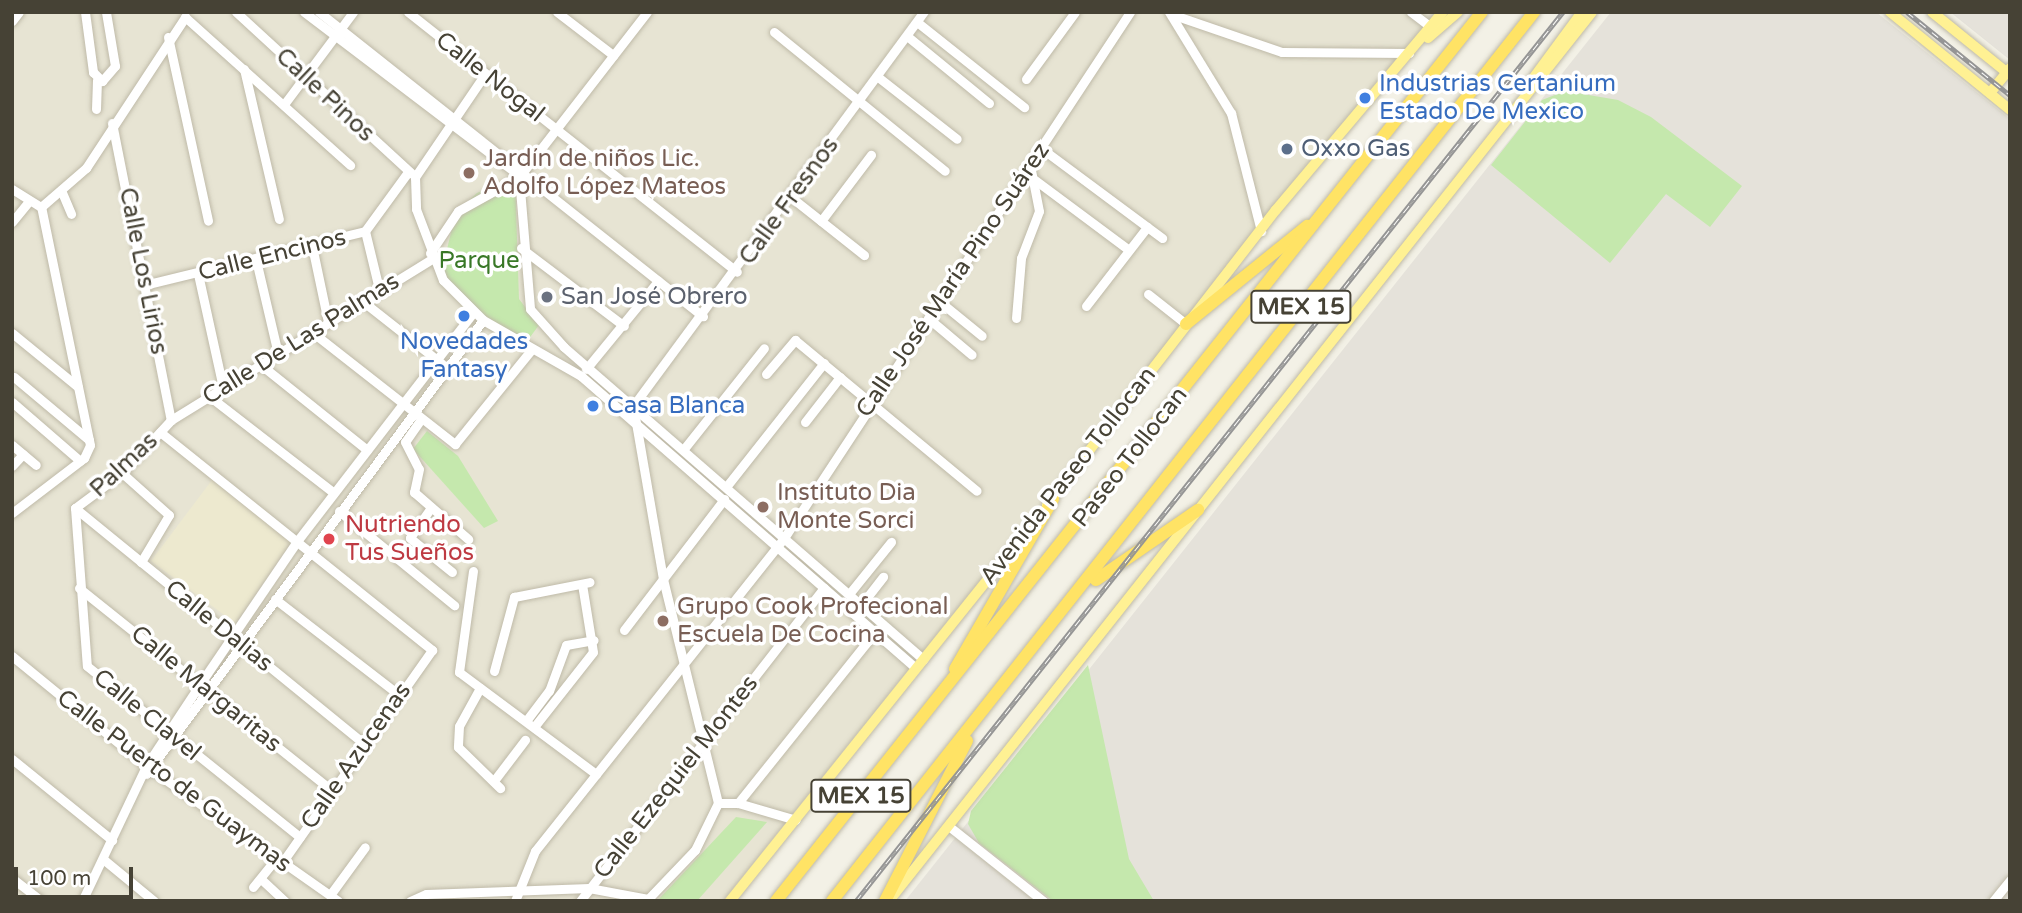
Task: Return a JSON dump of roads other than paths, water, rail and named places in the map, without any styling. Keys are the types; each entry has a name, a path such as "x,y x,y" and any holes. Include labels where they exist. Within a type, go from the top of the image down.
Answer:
{"highway":[{"name":"Paseo Tollocan","path":"776,901 1482,12"},
{"name":"Paseo Tollocan","path":"832,901 1534,12"},
{"path":"1186,324 1323,213"},
{"path":"945,691 1053,499"},
{"path":"1069,604 1132,550 1198,510"},
{"path":"887,901 980,716"}],"main road":[{"name":"Avenida Paseo Tollocan","path":"730,901 1053,499 1261,230 1443,12"},
{"name":"Avenida Paseo Tollocan","path":"1409,52 1458,12"},
{"path":"1519,106 1539,67 1581,12"},
{"path":"887,901 950,827 1592,12"},
{"path":"1890,12 2010,110"},
{"path":"1932,12 2009,72 1990,93"}],"street":[{"path":"12,21 19,12"},
{"path":"85,12 97,80 96,109"},
{"path":"97,80 107,79 115,66 106,12"},
{"name":"Calle Pinos","path":"236,12 304,78 412,174"},
{"path":"304,12 332,39 523,176 703,316"},
{"path":"320,12 338,31 449,121"},
{"path":"285,103 353,12"},
{"name":"Calle Nogal","path":"408,12 737,272"},
{"path":"557,12 613,55"},
{"path":"431,256 458,211 523,176 555,127 647,12"},
{"name":"Calle Fresnos","path":"633,406 792,198 923,12"},
{"path":"1026,79 1075,12"},
{"name":"Calle José María Pino Suárez","path":"515,896 528,861 784,538 1130,12"},
{"path":"1411,12 1431,27"},
{"path":"1170,13 1282,52 1409,52"},
{"path":"1170,13 1231,113 1261,230"},
{"path":"41,207 86,168 112,123 182,19 192,20 350,165"},
{"path":"917,22 1024,107"},
{"path":"774,32 946,171"},
{"path":"907,36 989,103"},
{"path":"168,37 208,221"},
{"path":"244,67 279,219"},
{"name":"Calle Encinos","path":"148,284 256,260 365,231 412,174 485,74"},
{"path":"878,77 957,139"},
{"name":"Calle Los Lirios","path":"112,123 148,284 171,420"},
{"path":"1041,148 1163,239"},
{"path":"821,221 871,155"},
{"path":"1016,318 1021,258 1039,211 1030,165"},
{"path":"412,174 431,256 473,313 581,376 875,632 920,663"},
{"path":"523,176 521,248 534,318 849,594 920,663"},
{"path":"1035,180 1129,250"},
{"path":"12,189 28,202 41,207"},
{"path":"61,190 71,214"},
{"path":"792,198 864,255"},
{"path":"12,222 28,202"},
{"path":"12,513 80,461 89,440 41,207"},
{"path":"1086,306 1147,227"},
{"path":"365,231 379,289"},
{"path":"312,246 328,321"},
{"path":"521,248 624,326"},
{"name":"Calle De Las Palmas","path":"171,420 431,256"},
{"path":"256,260 278,354"},
{"path":"198,274 223,388"},
{"path":"581,376 658,281"},
{"path":"1147,294 1186,324"},
{"path":"361,300 447,368"},
{"path":"939,301 982,337"},
{"path":"82,901 149,770 200,684 298,540 473,313"},
{"path":"928,318 972,355"},
{"path":"172,735 209,691 309,550 483,320"},
{"path":"312,332 419,422 457,443 532,349"},
{"path":"12,333 78,387"},
{"path":"766,374 795,340 977,491"},
{"path":"683,450 764,348"},
{"path":"726,487 824,363"},
{"path":"261,365 367,450"},
{"path":"14,376 89,440"},
{"path":"805,422 841,377"},
{"path":"209,396 334,493"},
{"path":"12,402 80,461"},
{"path":"410,901 447,897 515,896 589,888 649,900 695,850 718,803 663,579 633,406"},
{"name":"Palmas","path":"75,509 122,473 171,420"},
{"path":"419,422 405,442 419,469 414,492 430,509 468,539"},
{"path":"160,432 309,550"},
{"path":"12,445 36,465"},
{"path":"12,466 23,454"},
{"path":"122,473 169,515 141,562"},
{"path":"624,631 724,499"},
{"name":"Calle Dalias","path":"75,509 364,744"},
{"name":"Calle Clavel","path":"75,509 86,666 300,837"},
{"path":"430,509 410,538 452,572"},
{"path":"339,511 454,605"},
{"path":"849,594 891,542"},
{"name":"Calle Azucenas","path":"253,887 300,837 432,650 309,550"},
{"path":"473,570 458,672 596,774"},
{"path":"861,605 883,577"},
{"path":"495,671 514,597 586,583 594,640 591,656 530,724"},
{"name":"Calle Margaritas","path":"79,588 332,791"},
{"name":"Calle Ezequiel Montes","path":"580,901 824,588"},
{"path":"275,599 399,695"},
{"path":"738,803 875,632"},
{"path":"550,699 566,645 594,640"},
{"name":"Calle Puerto de Guaymas","path":"14,662 149,770 334,898"},
{"path":"480,688 459,726 458,747 496,778 500,788"},
{"path":"496,778 525,740"},
{"path":"12,759 112,840"},
{"path":"718,803 738,803 796,820"},
{"path":"950,827 1043,901"},
{"path":"334,898 365,847"},
{"path":"103,859 154,901"},
{"path":"12,878 41,901"},
{"path":"261,879 285,901"},
{"path":"1993,901 2010,880"}],"railway":[{"path":"856,901 1563,12"},
{"path":"1907,12 2010,95"}],"place":[{"name":"Industrias Certanium Estado De Mexico","path":"1365,98"},
{"name":"Oxxo Gas","path":"1287,149"},
{"name":"Jardín de niños Lic. Adolfo López Mateos","path":"469,173"},
{"name":"San José Obrero","path":"547,297"},
{"name":"Novedades Fantasy","path":"464,316"},
{"name":"Casa Blanca","path":"593,406"},
{"name":"Instituto Dia Monte Sorci","path":"763,507"},
{"name":"Nutriendo Tus Sueños","path":"329,539"},
{"name":"Grupo Cook Profecional Escuela De Cocina","path":"663,621"}],"park label":[{"name":"Parque","path":"479,261"}]}
